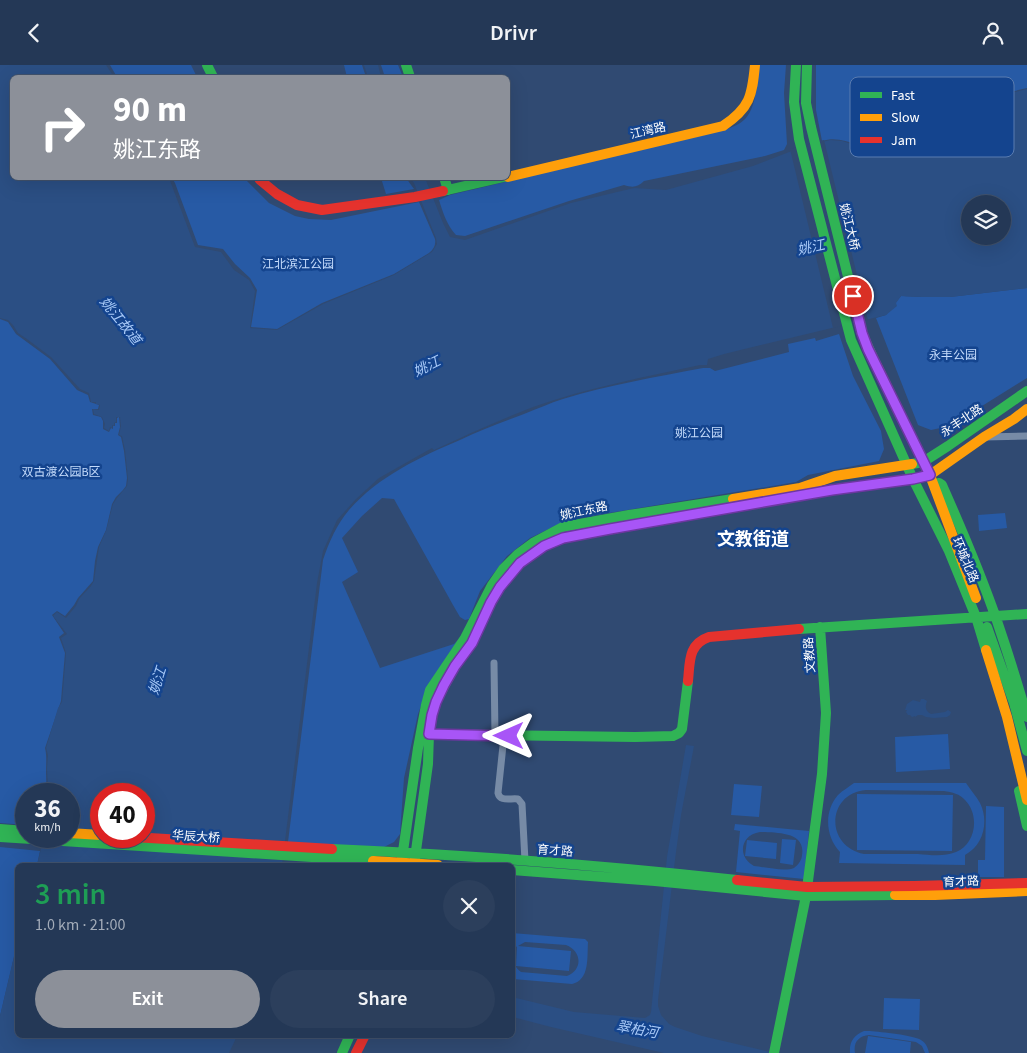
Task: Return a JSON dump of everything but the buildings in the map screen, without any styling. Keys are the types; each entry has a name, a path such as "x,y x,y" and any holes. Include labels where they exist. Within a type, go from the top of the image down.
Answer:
{"main road":[{"name":"江湾路","path":"510,177 723,126 735,119 745,109 753,89 754,65"},
{"name":"环城北路","path":"796,65 794,102 799,139 851,340 910,479 949,551 1014,703 1027,751"},
{"name":"姚江大桥","path":"807,65 806,103 862,333"},
{"path":"260,180 277,194 297,205 322,210 415,197 491,180"},
{"path":"445,180 448,190"},
{"name":"环城北路","path":"862,333 868,349 931,477 1007,717 1027,800"},
{"name":"永丰北路","path":"904,466 923,462 1027,391"},
{"name":"永丰北路","path":"910,479 931,477 984,437 1027,409"},
{"name":"姚江东路","path":"402,860 418,748 430,690 465,638 492,585 508,564 533,543 563,527 800,488 835,476 904,466"},
{"path":"931,477 942,485 962,530 995,616 1027,717"},
{"name":"姚江东路","path":"415,861 428,763 429,734 436,702 455,666 472,643 500,587 520,563 544,546 563,538 832,490 910,479"},
{"name":"文教路","path":"806,891 822,774 826,713 820,627 1027,614"},
{"path":"976,617 1027,826"},
{"path":"429,734 673,736 682,729 691,654 694,647 701,640 719,635 820,627"},
{"path":"0,829 15,832"},
{"path":"0,837 15,836"},
{"name":"华辰大桥","path":"80,838 300,852"},
{"name":"华辰大桥","path":"155,839 300,852"},
{"name":"育才路","path":"300,852 415,861 525,861 655,876"},
{"name":"育才路","path":"515,870 655,876 806,891 935,895 1027,891"},
{"name":"育才路","path":"806,891 1027,883"},
{"path":"774,1053 806,891"},
{"path":"342,1053 349,1038"},
{"path":"356,1053 364,1038"}],"street":[{"path":"984,437 1027,436"},
{"path":"494,663 500,736 498,793 501,798 518,799 522,804 525,861"}],"green space":[{"path":"110,65 191,65 196,75 116,75"},
{"path":"344,65 362,65 365,75 346,75"},
{"path":"381,65 398,65 402,75 384,75"},
{"path":"758,65 786,65 784,93 787,144 784,150 765,156 644,181 640,185 624,185 569,201 465,236 456,235 448,223 439,200 450,195 725,130 742,122 750,113 756,93"},
{"path":"816,65 1027,65 1027,88 1014,91 1014,77 850,77 850,142 836,139 822,141 816,110"},
{"name":"江北滨江公园","path":"173,180 246,180 269,203 295,216 309,219 331,220 419,202 435,239 435,245 429,253 394,274 322,303 277,329 251,327 257,290 250,278 223,249 198,245"},
{"path":"382,180 407,180 414,189 386,194"},
{"name":"永丰公园","path":"1027,288 1027,378 950,426 931,430 918,425 876,318 886,315 901,296 950,297"},
{"name":"双古渡公园B区","path":"0,319 8,322 16,334 50,359 77,390 88,395 90,402 99,405 98,409 92,409 93,415 101,417 103,429 109,432 111,428 113,429 119,417 120,427 118,435 121,437 124,451 127,478 126,486 112,504 106,530 98,547 93,581 65,616 57,611 52,615 64,633 59,637 65,653 61,701 45,748 46,783 15,783 15,824 0,823"},
{"name":"姚江公园","path":"839,334 853,376 881,431 884,449 879,461 808,475 796,482 579,518 559,524 530,538 507,556 480,591 469,619 465,620 460,617 394,499 382,498 362,516 342,538 358,572 342,582 380,668 454,644 458,640 429,684 418,714 404,778 400,834 394,842 382,848 288,842 323,560 341,521 361,498 387,477 430,453 484,429 558,401 632,382 703,368 710,368 715,371 789,352 788,344 815,338 816,341"},
{"path":"1005,513 1007,528 979,531 978,515"},
{"path":"948,734 950,769 896,772 895,737"},
{"path":"854,783 966,783 983,810 984,825 977,845 965,855 965,865 839,863 840,852 831,839 829,831 830,808 838,795","holes":["866,790 944,791 963,798 973,813 974,829 972,836 968,843 956,852 947,855 864,854 851,849 842,841 837,831 835,820 838,809 844,800 853,793"]},
{"path":"734,784 762,786 759,817 731,815"},
{"path":"857,794 953,795 952,851 857,850"},
{"path":"986,806 1004,807 1004,877 978,877 978,860 985,860"},
{"path":"735,824 809,831 804,879 736,872 740,831 734,830","holes":["760,832 781,833 794,837 802,847 800,862 794,868 785,870 754,866 745,857 743,847 748,837"]},
{"path":"782,839 796,840 793,865 780,863"},
{"path":"747,840 777,843 776,859 745,856"},
{"path":"0,847 40,851 37,863 15,863 15,952 0,1016"},
{"path":"515,933 585,939 588,942 587,961 585,973 578,982 572,984 515,979 517,946 515,950","holes":["525,942 566,945 578,956 576,969 567,976 521,972 516,966 569,971 571,951 518,946"]},
{"path":"884,998 920,999 919,1030 883,1029"},
{"path":"864,1031 917,1038 925,1044 929,1053 925,1053 922,1046 916,1042 869,1035 858,1040 855,1046 855,1053 850,1053 850,1045 853,1039"},
{"path":"868,1036 911,1042 910,1053 865,1053"}],"water":[{"path":"0,65 106,65 113,75 10,75 10,180 170,180 195,247 221,252 234,270 249,280 255,291 250,328 277,330 323,304 394,275 432,252 437,244 436,238 412,180 426,180 450,237 465,240 571,203 634,188 666,190 753,166 797,149 830,140 850,144 850,157 1014,157 1014,92 1027,89 1027,288 950,297 901,296 896,303 897,306 886,315 724,354 708,359 707,365 616,383 553,400 508,417 434,450 432,448 379,478 356,499 337,520 323,551 317,583 282,863 37,863 41,848 80,848 80,783 48,783 48,755 46,748 58,708 62,702 66,653 61,638 67,634 53,616 57,612 66,618 94,581 99,547 106,531 113,504 127,486 128,479 125,450 122,436 119,435 120,417 116,417 114,426 110,427 109,431 104,428 105,424 102,417 94,414 93,409 99,410 100,405 96,404 96,402 91,402 89,393 80,389 51,357 18,333 8,320 0,318"},
{"path":"364,65 378,65 380,75 367,75"},
{"path":"921,699 927,701 926,709 931,714 948,710 951,712 950,715 934,718 922,715 912,717 908,715 907,710 905,710 907,704 913,700 920,702"},
{"name":"翠柏河","path":"686,745 694,746 681,815 658,1006 661,1015 669,1024 675,1027 702,1036 775,1053 664,1053 515,1018 515,998 574,1012 645,1018 650,1015 667,857"},
{"path":"15,952 15,1038 236,1038 229,1053 0,1053 0,1016"}],"pier":[{"path":"824,140 868,320 833,328 790,149"}],"traffic: fast":[{"path":"207,65 212,75"},
{"path":"406,65 409,75"},
{"path":"796,65 794,102 799,139 851,340 913,479 949,551 976,617 986,650"},
{"path":"807,65 806,103 811,127 862,333 877,366"},
{"path":"445,180 448,190"},
{"path":"443,191 491,180"},
{"path":"912,464 923,462 1027,391"},
{"path":"939,483 942,485 971,553 997,621 1027,717"},
{"path":"401,863 418,748 430,690 465,638 492,585 503,569 518,554 533,543 563,527 733,499"},
{"path":"414,863 428,764 429,734 436,702 455,666 472,643 500,587 520,563 544,546 563,538 618,528"},
{"path":"799,629 1027,614"},
{"path":"774,1053 806,896 822,774 826,713 820,627"},
{"path":"987,627 1014,703 1027,751"},
{"path":"429,734 673,736 682,729 688,681"},
{"path":"1019,791 1027,826"},
{"path":"0,829 15,830"},
{"path":"0,837 373,861"},
{"path":"332,849 534,861 737,880"},
{"path":"515,870 655,881 806,896 895,895"},
{"path":"342,1053 349,1038"}],"traffic: slow":[{"path":"510,177 723,126 739,113 748,100 753,85 755,65"},
{"path":"877,366 931,478 976,598"},
{"path":"745,505 930,475 1027,409"},
{"path":"733,499 800,488 835,476 912,464"},
{"path":"986,650 1007,717 1027,800"},
{"path":"80,834 90,834"},
{"path":"373,861 406,863"},
{"path":"895,895 1027,891"}],"traffic: jam":[{"path":"260,180 277,194 297,205 322,210 415,197 443,191"},
{"path":"618,528 745,505"},
{"path":"688,681 691,655 697,644 702,640 709,637 799,629"},
{"path":"155,838 332,849"},
{"path":"737,880 807,887 1027,883"},
{"path":"356,1053 364,1038"}],"district":[{"name":"文教街道","path":"753,539"}],"route":[{"path":"509,736 429,734 432,715 444,685 472,643 500,587 520,563 544,546 563,538 610,529 832,490 930,475 868,349 853,296"}],"water label":[{"name":"姚江","path":"811,248"},
{"name":"姚江故道","path":"120,321"},
{"name":"姚江","path":"427,367"},
{"name":"姚江","path":"158,681"}]}
